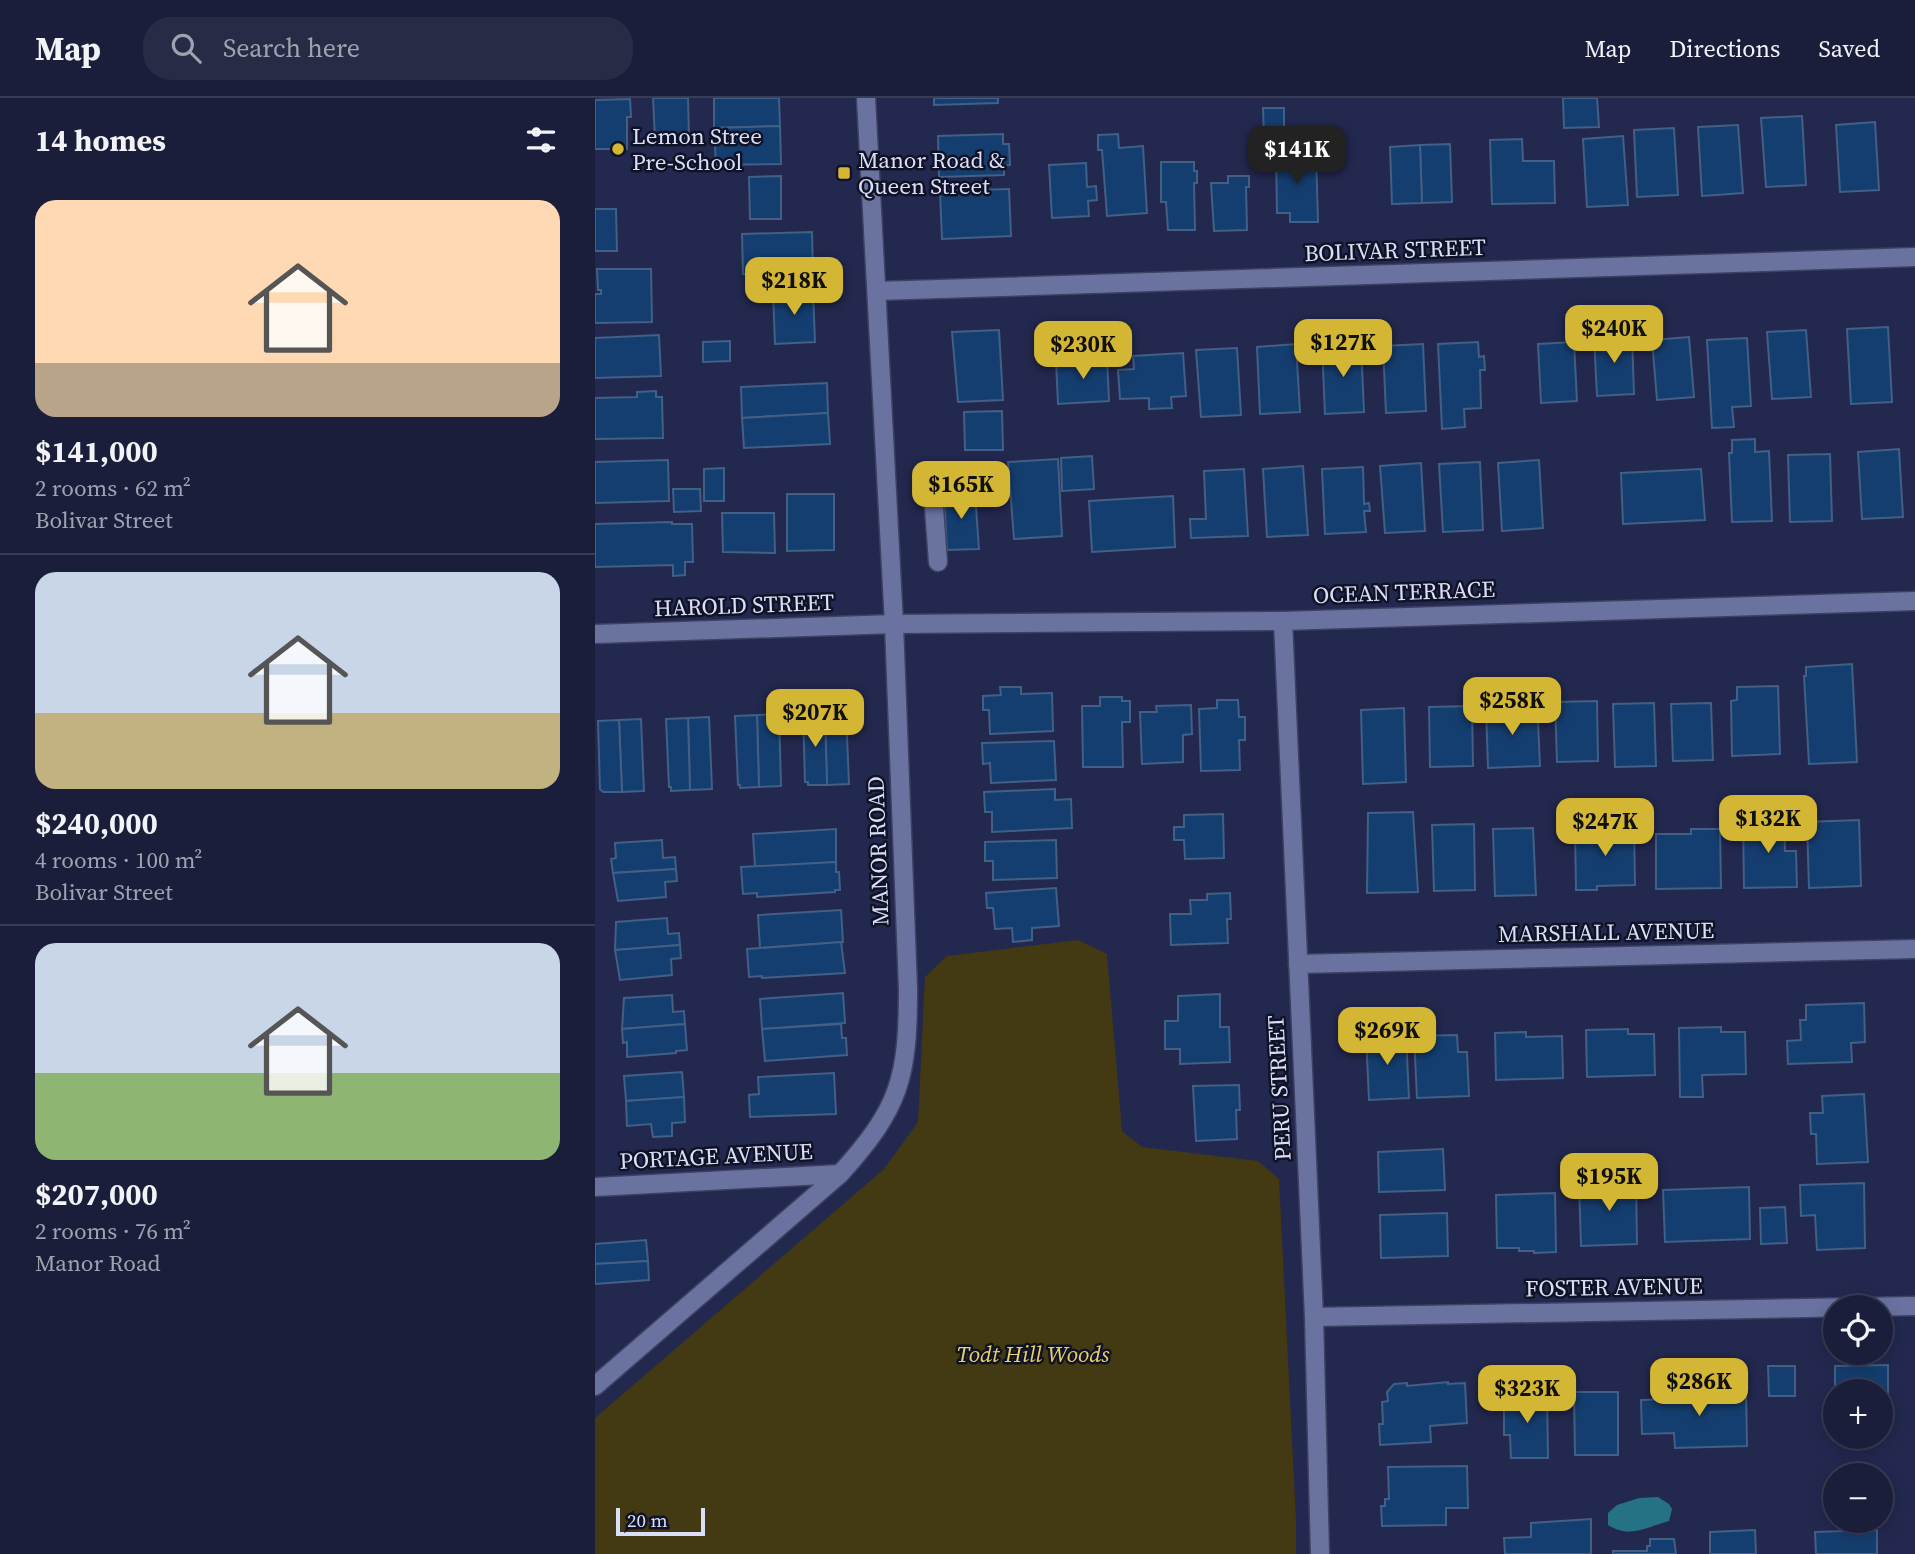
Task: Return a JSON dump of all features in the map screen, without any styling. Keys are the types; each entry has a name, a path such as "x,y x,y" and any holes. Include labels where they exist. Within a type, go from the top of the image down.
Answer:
{"street":[{"name":"MANOR ROAD","path":"595,1386 840,1174 869,1143 884,1121 897,1094 905,1062 908,1031 894,624 866,98"},
{"name":"BOLIVAR STREET","path":"877,291 1915,257"},
{"path":"932,481 938,562"},
{"name":"OCEAN TERRACE","path":"894,624 1283,621 1915,601"},
{"name":"PERU STREET","path":"1283,621 1314,1317 1320,1554"},
{"name":"HAROLD STREET","path":"595,634 894,624"},
{"name":"MARSHALL AVENUE","path":"1298,964 1915,949"},
{"name":"PORTAGE AVENUE","path":"595,1187 840,1174"},
{"name":"FOSTER AVENUE","path":"1314,1317 1915,1306"}],"green space":[{"name":"Todt Hill Woods","path":"1078,940 1107,954 1122,1131 1142,1147 1258,1161 1279,1179 1296,1554 595,1554 595,1418 884,1169 918,1122 925,977 947,956"}],"shaded area":[{"path":"1658,1497 1672,1509 1669,1521 1631,1531 1608,1525 1608,1513 1617,1505 1639,1498"}],"building":[{"path":"653,98 688,98 689,138 655,139"},
{"path":"714,98 779,98 780,126 714,128"},
{"path":"934,98 998,98 998,103 934,105"},
{"path":"1563,98 1597,98 1599,127 1564,128"},
{"path":"630,99 627,149 595,149 595,100"},
{"path":"1263,108 1284,108 1284,137 1264,137"},
{"path":"1802,116 1806,185 1766,187 1761,118"},
{"path":"1875,122 1879,190 1840,192 1836,125"},
{"path":"1738,125 1743,193 1702,196 1698,127"},
{"path":"780,126 781,164 716,165 714,128"},
{"path":"1674,128 1678,195 1637,197 1634,130"},
{"path":"1003,134 1003,144 1009,144 1010,165 1004,166 1004,175 939,177 938,136"},
{"path":"1118,134 1119,148 1143,146 1147,213 1107,216 1102,150 1098,150 1098,135"},
{"path":"1623,136 1628,205 1587,207 1583,139"},
{"path":"1522,139 1523,161 1554,161 1555,203 1492,204 1490,140"},
{"path":"1450,144 1452,202 1422,203 1420,145"},
{"path":"1420,145 1422,203 1392,204 1390,147"},
{"path":"1276,153 1316,153 1318,222 1290,222 1290,213 1277,213"},
{"path":"1161,162 1194,162 1194,171 1197,171 1197,183 1194,183 1195,230 1168,230 1166,202 1161,202"},
{"path":"1086,163 1087,187 1096,186 1097,200 1088,201 1089,216 1052,218 1049,165"},
{"path":"781,176 781,219 750,219 749,177"},
{"path":"1228,176 1249,176 1249,187 1246,187 1247,230 1214,231 1211,183 1228,183"},
{"path":"1009,189 1011,236 942,239 940,191"},
{"path":"595,209 616,209 617,251 595,251"},
{"path":"812,232 813,272 743,274 742,234"},
{"path":"597,269 651,269 652,322 595,323 595,294 601,294 601,290 598,290"},
{"path":"813,290 815,342 775,344 773,292"},
{"path":"1888,327 1892,402 1851,404 1847,329"},
{"path":"999,330 1003,400 958,402 952,332"},
{"path":"1806,330 1811,397 1772,399 1767,332"},
{"path":"659,335 661,376 595,378 595,338"},
{"path":"1632,335 1634,394 1597,396 1594,337"},
{"path":"1689,337 1694,397 1657,400 1652,340"},
{"path":"1747,338 1751,406 1732,407 1734,427 1712,428 1707,340"},
{"path":"730,341 730,361 703,362 703,342"},
{"path":"1478,342 1479,357 1484,356 1485,370 1480,370 1481,408 1464,409 1465,427 1442,429 1438,344"},
{"path":"1574,342 1577,401 1541,403 1538,344"},
{"path":"1296,344 1300,412 1260,414 1257,347"},
{"path":"1361,344 1364,412 1325,414 1322,346"},
{"path":"1423,344 1426,411 1386,413 1383,346"},
{"path":"1237,348 1241,415 1201,417 1196,350"},
{"path":"1183,353 1186,396 1171,397 1172,408 1149,409 1149,398 1120,399 1118,370 1134,369 1133,356"},
{"path":"1107,358 1109,401 1058,404 1056,361"},
{"path":"827,383 828,413 742,418 741,387"},
{"path":"656,391 656,397 662,397 663,438 595,439 595,398 637,397 637,392"},
{"path":"1002,411 1003,450 965,450 964,412"},
{"path":"828,413 830,444 744,448 742,418"},
{"path":"1755,439 1755,452 1769,451 1772,521 1732,522 1729,453 1732,453 1732,440"},
{"path":"1899,449 1903,517 1862,519 1858,452"},
{"path":"1830,454 1832,521 1790,522 1788,455"},
{"path":"1092,456 1094,489 1062,491 1061,458"},
{"path":"1058,459 1062,536 1014,539 1008,462"},
{"path":"668,460 669,501 595,503 595,462"},
{"path":"1539,460 1543,528 1502,531 1498,463"},
{"path":"1480,462 1483,530 1443,532 1439,464"},
{"path":"1421,463 1425,531 1385,533 1380,466"},
{"path":"1303,466 1308,535 1267,537 1263,469"},
{"path":"1363,467 1364,504 1369,503 1370,511 1364,511 1366,532 1325,534 1322,469"},
{"path":"724,468 724,501 704,501 704,469"},
{"path":"1244,469 1248,536 1191,538 1190,519 1206,519 1204,471"},
{"path":"1701,469 1705,520 1623,524 1621,473"},
{"path":"673,489 700,489 701,511 674,512"},
{"path":"975,492 979,549 947,550 944,494"},
{"path":"787,494 834,494 834,550 787,551"},
{"path":"1173,496 1175,547 1092,552 1089,501"},
{"path":"722,513 774,513 775,553 723,552"},
{"path":"595,524 692,524 693,562 685,562 685,575 673,576 673,565 595,567"},
{"path":"1852,664 1857,762 1809,764 1804,676 1806,667"},
{"path":"1778,686 1780,754 1732,756 1731,701 1737,700 1737,687"},
{"path":"1000,687 1021,687 1021,694 1052,693 1053,731 990,734 989,710 983,710 983,696 1001,695"},
{"path":"1100,697 1122,697 1122,701 1130,701 1130,722 1122,722 1123,767 1083,767 1082,706 1100,706"},
{"path":"1217,700 1238,700 1239,717 1245,717 1245,740 1239,740 1240,770 1201,771 1199,709 1217,708"},
{"path":"1597,701 1598,761 1557,762 1555,702"},
{"path":"1654,703 1656,766 1615,767 1613,704"},
{"path":"1711,703 1713,760 1673,761 1671,704"},
{"path":"1191,705 1192,734 1183,735 1183,762 1142,764 1140,712 1157,712 1156,706"},
{"path":"1528,705 1529,722 1538,721 1540,766 1488,768 1486,706"},
{"path":"1472,706 1473,766 1430,767 1429,707"},
{"path":"1404,708 1406,782 1363,784 1361,710"},
{"path":"846,712 849,784 827,785 825,713"},
{"path":"825,713 827,785 808,785 808,782 805,782 803,714"},
{"path":"779,714 781,786 759,787 757,715"},
{"path":"757,715 759,787 740,788 735,716"},
{"path":"709,717 712,789 690,790 688,718"},
{"path":"688,718 690,790 671,791 666,719"},
{"path":"641,719 644,791 622,792 619,720"},
{"path":"619,720 622,792 603,792 600,789 598,721"},
{"path":"1054,741 1056,780 991,783 990,763 983,764 982,743"},
{"path":"1055,789 1055,800 1071,799 1072,828 992,832 992,812 985,812 984,792"},
{"path":"1413,812 1418,892 1367,893 1368,813"},
{"path":"1223,814 1224,858 1185,859 1184,840 1174,840 1174,827 1184,827 1184,815"},
{"path":"1784,817 1785,851 1796,851 1797,887 1744,888 1743,819"},
{"path":"1859,820 1861,886 1809,888 1807,822"},
{"path":"1474,824 1475,890 1434,891 1432,825"},
{"path":"1634,826 1635,885 1597,886 1597,890 1576,890 1575,831 1596,830 1596,827"},
{"path":"1533,828 1536,895 1495,896 1493,829"},
{"path":"836,829 836,862 755,867 753,834"},
{"path":"1691,829 1720,829 1721,888 1656,889 1656,834 1691,834"},
{"path":"662,840 663,858 675,857 676,869 613,873 611,859 616,858 615,843"},
{"path":"1056,840 1057,878 993,880 993,861 985,861 985,842"},
{"path":"836,862 840,890 835,892 757,897 757,893 743,894 741,867"},
{"path":"676,869 677,881 665,882 666,897 618,901 613,873"},
{"path":"1056,888 1059,926 1032,928 1032,940 1013,942 1012,928 995,929 993,908 987,908 986,893"},
{"path":"1230,893 1228,943 1171,945 1170,914 1191,914 1190,900 1207,900 1207,894"},
{"path":"841,910 843,942 760,948 758,915"},
{"path":"667,918 668,934 679,933 680,945 615,950 616,922"},
{"path":"841,942 845,973 749,977 747,949"},
{"path":"680,945 681,958 671,959 672,975 620,980 615,950"},
{"path":"843,993 845,1023 762,1029 760,999"},
{"path":"1220,994 1220,1027 1229,1027 1230,1062 1180,1064 1180,1049 1165,1049 1165,1021 1178,1021 1178,996"},
{"path":"672,995 673,1012 684,1011 685,1024 622,1029 624,998"},
{"path":"1864,1003 1865,1042 1851,1043 1852,1062 1788,1064 1787,1041 1801,1040 1800,1020 1806,1020 1806,1005"},
{"path":"685,1024 687,1050 627,1057 627,1042 623,1043 622,1029"},
{"path":"841,1024 842,1038 846,1038 847,1055 765,1061 762,1029"},
{"path":"1721,1027 1721,1032 1745,1032 1746,1074 1702,1075 1703,1097 1680,1097 1679,1028"},
{"path":"1628,1029 1628,1034 1654,1034 1655,1075 1587,1077 1586,1030"},
{"path":"1526,1032 1526,1037 1562,1036 1563,1078 1496,1080 1495,1033"},
{"path":"1406,1034 1409,1098 1369,1100 1366,1036"},
{"path":"1457,1035 1458,1052 1467,1052 1469,1096 1417,1098 1414,1036"},
{"path":"682,1072 684,1097 626,1101 624,1076"},
{"path":"834,1073 836,1114 750,1117 749,1095 759,1094 758,1077"},
{"path":"1239,1085 1237,1139 1196,1141 1193,1086"},
{"path":"1864,1094 1868,1162 1817,1164 1816,1134 1811,1134 1810,1113 1823,1113 1822,1096"},
{"path":"684,1097 685,1122 672,1123 672,1136 653,1137 651,1124 627,1126 626,1101"},
{"path":"1443,1149 1445,1190 1379,1192 1378,1152"},
{"path":"1636,1178 1637,1244 1581,1246 1579,1183"},
{"path":"1864,1183 1865,1248 1817,1250 1815,1215 1801,1216 1800,1185"},
{"path":"1749,1187 1750,1239 1665,1242 1663,1190"},
{"path":"1555,1193 1556,1252 1534,1253 1519,1251 1519,1248 1497,1248 1496,1195"},
{"path":"1785,1207 1787,1243 1761,1244 1760,1208"},
{"path":"1447,1213 1448,1256 1381,1258 1380,1215"},
{"path":"646,1240 648,1261 595,1264 595,1244"},
{"path":"648,1261 649,1280 595,1284 595,1264"},
{"path":"1888,1365 1888,1379 1835,1379 1835,1366"},
{"path":"1768,1366 1795,1366 1795,1396 1769,1396"},
{"path":"1407,1383 1407,1386 1465,1383 1467,1423 1430,1426 1431,1442 1380,1445 1382,1402 1388,1401 1387,1392 1394,1384"},
{"path":"1746,1388 1747,1446 1675,1448 1674,1433 1642,1434 1641,1400 1674,1399 1674,1390"},
{"path":"1547,1392 1548,1458 1511,1458 1510,1435 1504,1435 1504,1395"},
{"path":"1574,1392 1618,1392 1618,1455 1575,1455"},
{"path":"1467,1466 1468,1508 1446,1508 1446,1525 1382,1526 1381,1506 1385,1506 1385,1499 1389,1499 1388,1467"},
{"path":"1591,1519 1591,1554 1505,1554 1504,1538 1531,1537 1531,1523"},
{"path":"1755,1530 1756,1554 1710,1554 1710,1532"},
{"path":"1815,1532 1877,1533 1877,1554 1816,1554"},
{"path":"1650,1539 1674,1539 1676,1554 1613,1554 1613,1551 1647,1551"}],"place":[{"name":"Lemon Stree Pre-School","path":"618,149"},
{"name":"Manor Road & Queen Street","path":"844,173"}]}
